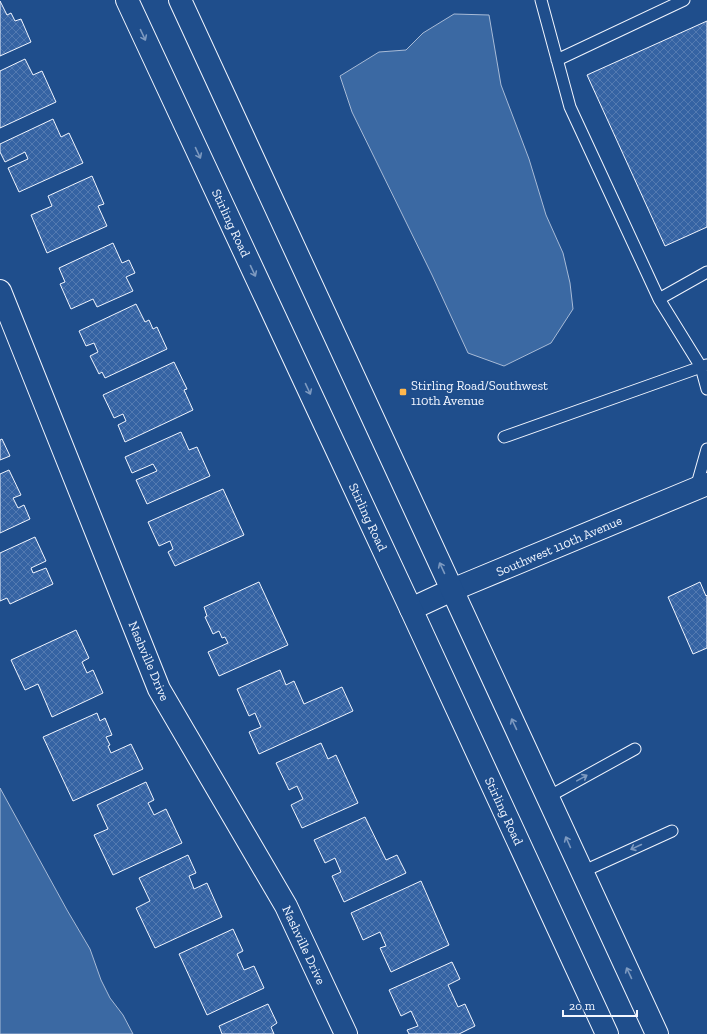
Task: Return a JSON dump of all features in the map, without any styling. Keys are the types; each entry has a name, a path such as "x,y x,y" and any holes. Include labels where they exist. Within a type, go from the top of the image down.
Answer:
{"main road":[{"name":"Stirling Road","path":"127,0 411,609 606,1034"},
{"path":"180,0 657,1034"},
{"name":"Nashville Drive","path":"0,291 159,689 286,906 346,1034"},
{"name":"Southwest 110th Avenue","path":"411,609 452,590 702,486"}],"lane":[{"path":"541,0 570,107 659,299 704,366 707,389"},
{"path":"557,60 684,0"},
{"path":"659,299 707,272"},
{"path":"504,437 704,366"},
{"path":"702,486 707,450"},
{"path":"548,797 635,749"},
{"path":"582,872 672,831"}],"water":[{"path":"454,14 489,15 501,85 529,159 546,215 563,253 570,283 573,309 551,343 504,366 468,353 432,275 352,112 340,76 379,52 406,50 423,33"},
{"path":"0,788 90,949 101,980 110,998 123,1015 133,1034 0,1034"}],"building":[{"path":"0,1 7,15 11,13 15,21 21,19 31,42 0,56"},
{"path":"707,21 707,227 665,246 587,75"},
{"path":"25,59 33,75 42,71 56,102 0,128 0,71"},
{"path":"53,119 61,137 69,133 83,163 19,192 8,168 28,159 25,152 5,162 0,152 0,144"},
{"path":"92,176 104,204 98,206 107,226 47,253 31,215 52,206 48,196"},
{"path":"113,243 122,263 129,260 135,273 126,277 133,291 97,307 93,299 71,309 60,284 65,282 59,268"},
{"path":"136,304 145,322 149,320 153,329 157,327 167,349 105,378 102,372 99,374 90,356 98,352 94,343 86,346 79,331"},
{"path":"174,362 187,389 184,390 193,410 125,442 118,425 126,421 123,414 114,418 103,395"},
{"path":"181,432 189,450 197,447 210,476 147,504 136,480 157,471 153,464 132,473 125,457"},
{"path":"2,439 10,456 0,460 0,440"},
{"path":"9,470 21,495 13,498 18,508 24,505 30,519 0,533 0,474"},
{"path":"223,489 244,535 175,566 168,552 173,549 170,541 159,546 148,522"},
{"path":"35,537 46,561 31,568 33,573 46,568 53,584 10,604 7,598 0,601 0,553"},
{"path":"259,582 288,645 219,676 208,652 228,643 225,637 222,638 219,631 213,634 205,617 207,616 204,607"},
{"path":"700,582 706,596 707,595 707,648 693,654 668,597"},
{"path":"76,630 89,658 82,662 87,673 93,670 103,693 52,717 38,684 25,690 11,660"},
{"path":"280,670 286,685 294,681 304,704 342,687 353,711 259,754 249,732 261,727 255,713 249,716 237,689"},
{"path":"97,713 100,721 105,718 112,735 106,737 110,745 108,746 111,753 131,744 143,769 73,801 43,737"},
{"path":"321,743 328,759 336,755 358,803 302,828 291,805 303,799 297,786 289,790 276,763"},
{"path":"146,782 154,800 148,803 154,815 166,809 182,843 113,875 94,835 108,829 97,805"},
{"path":"365,817 386,860 397,855 406,873 344,902 332,876 341,872 335,858 325,863 314,840"},
{"path":"188,855 196,873 189,876 194,889 207,883 222,917 155,948 136,908 150,901 139,878"},
{"path":"421,881 449,945 391,972 380,948 386,946 380,932 363,940 351,913"},
{"path":"233,929 243,951 237,954 244,970 254,966 264,988 207,1015 179,954"},
{"path":"452,962 460,979 448,985 458,1007 465,1004 475,1026 459,1034 409,1034 407,1030 418,1026 411,1011 401,1016 389,990"},
{"path":"268,1004 277,1023 271,1027 274,1034 222,1034 219,1026"}],"place":[{"name":"Stirling Road/Southwest 110th Avenue","path":"403,392"}]}
